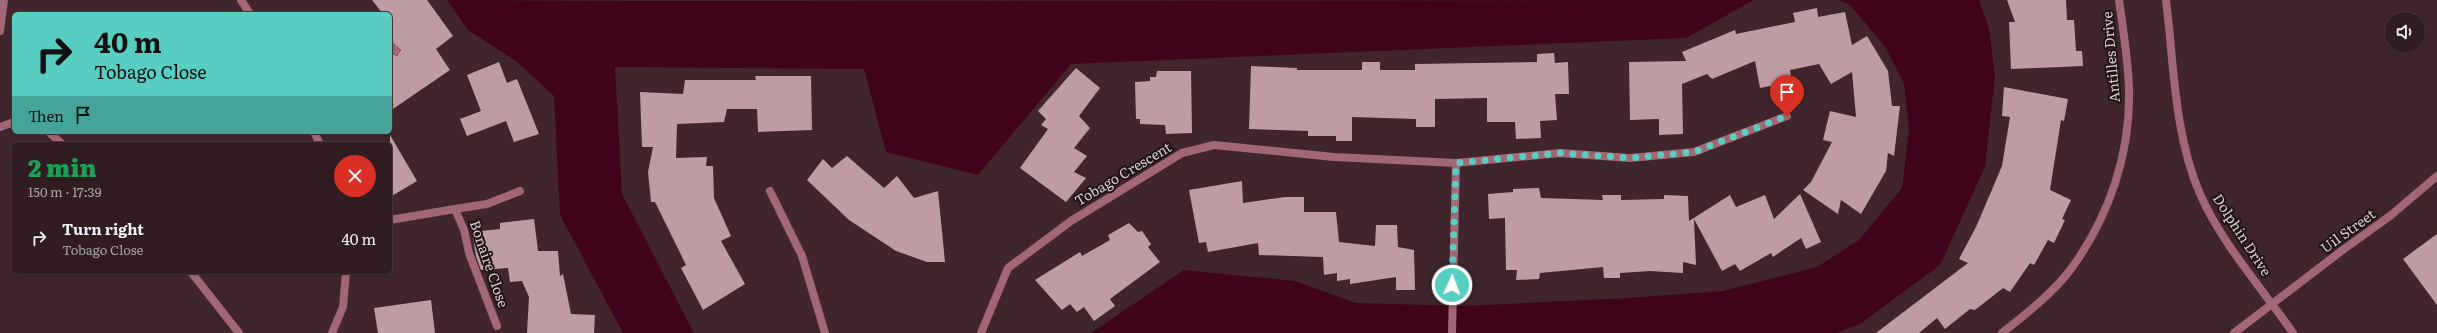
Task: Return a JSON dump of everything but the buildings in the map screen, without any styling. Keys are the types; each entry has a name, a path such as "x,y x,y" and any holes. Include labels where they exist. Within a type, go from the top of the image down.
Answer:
{"street":[{"path":"0,31 4,0"},
{"path":"242,0 249,12"},
{"name":"Antilles Drive","path":"2002,333 2034,308 2070,270 2097,228 2117,180 2128,127 2129,87 2119,0"},
{"name":"Dolphin Drive","path":"2166,0 2182,135 2200,194 2226,239 2293,333"},
{"name":"Tobago Crescent","path":"981,333 1008,268 1071,221 1182,153 1214,145 1334,157 1456,163 1560,153 1630,158 1694,152 1787,116"},
{"path":"0,127 12,123"},
{"path":"51,134 60,142"},
{"path":"1452,333 1456,163"},
{"name":"Uil Street","path":"2234,333 2344,248 2390,216 2437,176"},
{"name":"Bonaire Close","path":"392,220 487,204 520,191"},
{"path":"770,191 802,256 825,333"},
{"name":"Bonaire Close","path":"455,209 464,230 468,252 497,326"},
{"path":"193,274 239,333"},
{"path":"332,333 343,307 346,274"}],"shaded area":[{"path":"447,0 1754,0 1686,38 1071,64 978,175 886,152 864,69 615,67 622,194 694,333 623,333 560,215 554,96 516,61 468,30"},
{"path":"1839,0 1979,0 1989,28 1995,76 1985,167 1940,265 1860,324 1836,333 1091,333 1184,270 1295,281 1356,303 1464,306 1628,298 1723,291 1817,267 1859,240 1902,188 1909,130 1904,83 1884,45 1849,4"}],"route":[{"path":"1452,285 1456,163 1560,153 1630,158 1694,152 1787,116"}]}
